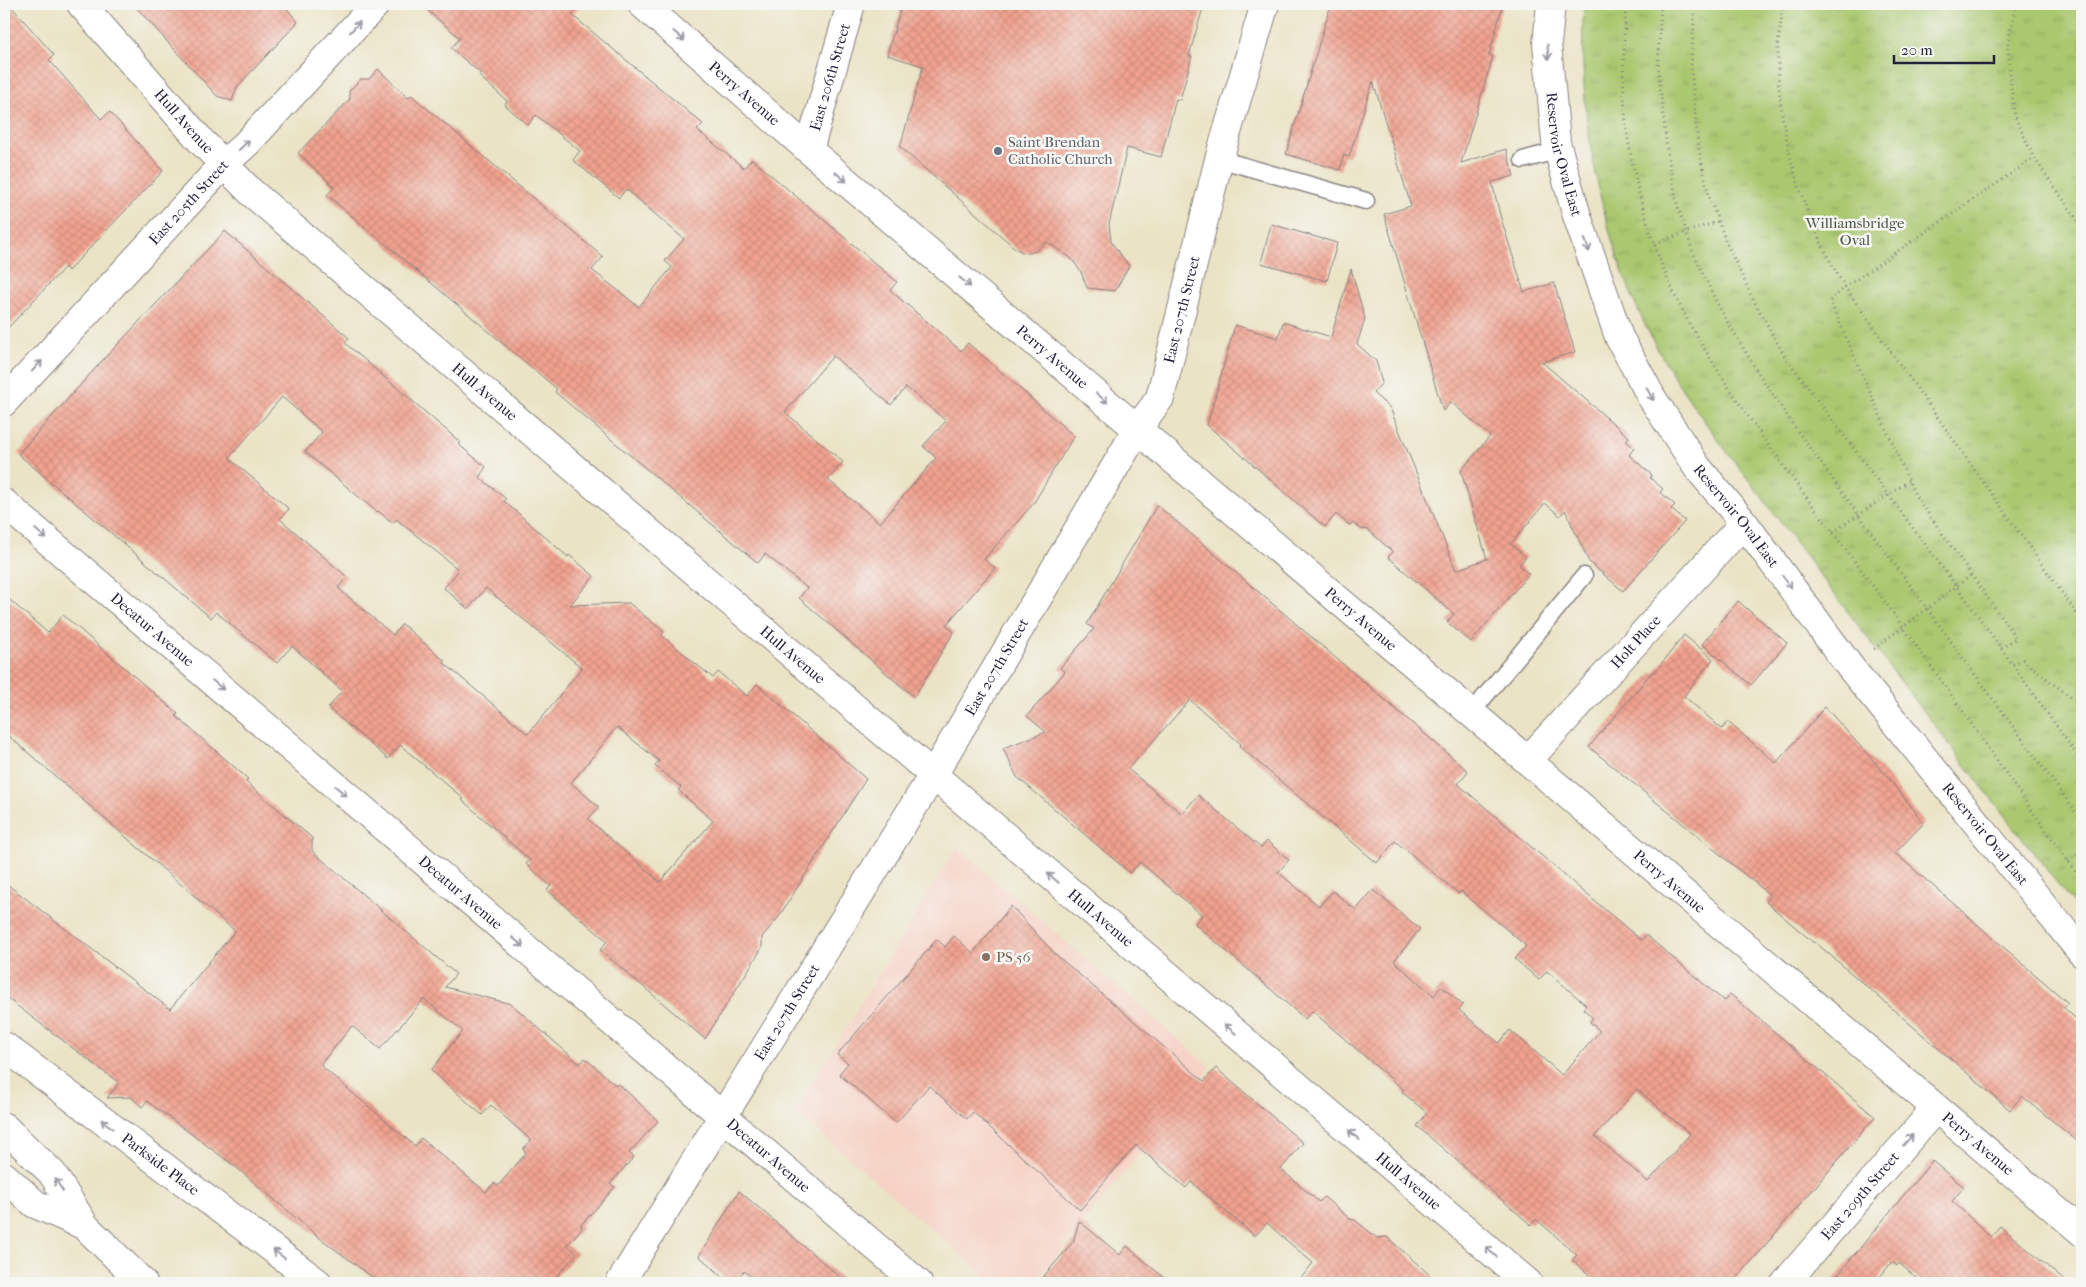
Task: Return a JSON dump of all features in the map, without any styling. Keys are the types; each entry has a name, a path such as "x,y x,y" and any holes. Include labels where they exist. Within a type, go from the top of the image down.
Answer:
{"street":[{"name":"Hull Avenue","path":"81,4 200,141 252,192 1528,1283"},
{"name":"East 205th Street","path":"4,402 224,164 247,142 376,4"},
{"name":"Perry Avenue","path":"642,4 809,150 2082,1232"},
{"name":"East 206th Street","path":"809,150 851,4"},
{"name":"East 207th Street","path":"620,1283 932,774 1138,428 1160,398 1219,159 1266,4"},
{"name":"Reservoir Oval East","path":"1551,4 1547,44 1559,150 1577,216 1619,337 1672,430 1698,467 1744,523 1850,667 2082,953"},
{"name":"Decatur Avenue","path":"4,503 918,1283"},
{"name":"Holt Place","path":"1528,760 1744,523"},
{"name":"Parkside Place","path":"4,1046 318,1283"},
{"name":"East 209th Street","path":"1785,1283 1935,1108"},
{"path":"4,1127 52,1173 85,1226 143,1283"},
{"path":"4,1176 35,1204 85,1226"}],"lane":[{"path":"1523,160 1559,150"},
{"path":"1219,159 1366,201"},
{"path":"1472,712 1584,576"}],"path":[{"path":"1626,4 1622,67 1630,155 1644,211 1663,268 1691,326 1730,388 1903,627 2082,880"},
{"path":"1661,4 1658,66 1667,150 1677,204 1694,255 1721,311 1796,429 2082,821"},
{"path":"1695,4 1691,66 1698,145 1709,196 1751,295 1784,355 1957,586 2082,762"},
{"path":"1784,4 1778,44 1780,95 1789,151 1803,204 1826,256 1845,287 2082,621"},
{"path":"2016,4 2008,43 2011,86 2016,117 2034,158 2082,226"},
{"path":"2001,648 2016,638 1915,495 1830,301 1845,287 2034,158"},
{"path":"1655,243 1719,221"},
{"path":"1833,532 1909,481"},
{"path":"1850,667 1971,575"},
{"path":"2013,664 2023,660 2082,706"},
{"path":"2068,861 2082,852"}],"shaded area":[{"name":"PS 56","path":"957,847 1210,1067 1034,1283 993,1283 795,1111"}],"green space":[{"name":"Williamsbridge Oval","path":"1584,4 2082,4 2082,915 1891,669 1703,420 1668,367 1653,340 1624,276 1601,200 1587,121 1584,82"}],"building":[{"path":"4,4 9,4 54,55 49,60 101,119 110,112 163,171 68,271 65,267 4,332"},
{"path":"133,4 283,4 298,22 237,87 232,101 217,96"},
{"path":"420,4 582,4 572,15 703,124 697,130 744,168 752,159 897,282 890,290 961,351 968,343 1074,436 1033,504 984,559 995,568 946,625 954,632 914,697 799,598 807,588 765,554 758,563 555,392 557,389 327,195 334,187 298,153 350,99 349,91 361,79 369,79 378,69 408,98 411,95 603,257 592,270 639,307 672,267 665,261 684,239 626,189 619,198 573,160 580,151 536,115 528,125 505,105 507,101 479,76 481,74 451,48 460,38","holes":["833,356 891,405 906,387 946,421 923,446 936,458 880,523 828,480 843,462 785,412"]},
{"path":"902,4 1204,4 1189,56 1192,56 1180,100 1176,99 1161,157 1127,148 1109,224 1111,242 1129,266 1115,291 1087,288 1081,272 1071,258 1047,242 1036,251 1029,253 1015,248 900,147 923,66 887,55"},
{"path":"1331,4 1503,4 1489,55 1493,56 1461,163 1506,149 1514,176 1492,182 1500,215 1524,292 1554,283 1575,352 1542,362 1629,437 1626,441 1634,448 1629,455 1652,475 1650,478 1663,489 1660,492 1675,505 1671,509 1685,521 1623,591 1589,562 1565,510 1560,516 1545,503 1511,544 1526,557 1519,565 1529,574 1471,642 1447,622 1454,614 1388,557 1393,552 1368,530 1361,529 1353,523 1349,525 1336,514 1325,527 1207,425 1235,325 1278,338 1283,322 1331,337 1351,269 1365,319 1357,344 1376,361 1382,383 1373,393 1390,408 1456,570 1487,559 1461,471 1490,436 1451,402 1443,411 1384,214 1411,206 1373,81 1349,157 1344,155 1340,170 1286,154"},
{"path":"1271,224 1337,243 1327,281 1261,263"},
{"path":"225,231 349,338 345,343 460,442 458,444 486,467 479,477 506,499 504,501 568,557 569,555 594,576 570,605 629,603 664,632 661,635 713,678 718,672 747,696 757,684 866,779 778,918 762,937 762,948 705,1039 600,950 607,941 547,890 551,886 526,864 530,860 462,800 464,799 400,745 388,759 328,708 342,691 292,646 277,663 216,612 211,618 18,454 102,361","holes":["282,397 322,432 305,452 377,512 393,523 396,519 459,570 444,588 468,609 486,588 582,668 528,734 444,663 445,661 402,624 393,635 338,588 347,577 280,519 289,509 229,458","617,727 659,761 655,766 681,787 678,790 713,821 660,882 588,819 599,807 571,783"]},
{"path":"1157,505 1468,771 1458,784 1578,887 1641,940 1646,935 1724,1001 1730,994 1875,1117 1733,1283 1599,1283 1572,1260 1577,1255 1536,1219 1531,1225 1417,1126 1427,1113 1402,1092 1404,1090 1312,1011 1305,1019 1195,924 1202,915 1140,862 1130,873 1017,777 1003,748 1046,732 1027,716 1065,672 1060,668 1094,629 1087,624","holes":["1190,700 1241,744 1239,746 1377,863 1395,841 1459,894 1461,891 1526,946 1515,959 1539,980 1547,971 1586,1005 1583,1009 1593,1018 1590,1022 1600,1031 1562,1075 1510,1030 1499,1043 1459,1010 1463,1005 1441,986 1434,996 1394,961 1420,929 1373,890 1356,910 1333,891 1319,906 1278,872 1289,860 1267,841 1261,848 1198,795 1182,814 1128,769","1637,1089 1690,1134 1648,1182 1595,1136"]},
{"path":"4,595 48,633 63,615 178,714 176,716 248,779 246,782 312,838 312,851 456,974 445,987 511,1004 580,1064 585,1058 614,1084 620,1085 658,1121 629,1153 634,1157 610,1184 615,1187 581,1225 582,1228 567,1245 577,1253 551,1283 380,1283 316,1235 237,1168 147,1101 142,1107 131,1097 107,1098 119,1083 4,996 4,882 170,1009 235,931 4,732","holes":["424,999 463,1031 431,1070 482,1115 491,1105 531,1140 523,1149 526,1153 498,1186 494,1183 486,1192 421,1138 415,1146 320,1065 352,1026 380,1049"]},
{"path":"1738,601 1787,643 1751,685 1702,644"},
{"path":"1684,635 1713,659 1684,696 1722,729 1728,722 1776,763 1825,707 1887,776 1924,823 1895,853 2068,1003 2064,1008 2082,1024 2082,1145 2022,1096 2010,1110 1766,902 1771,896 1589,747 1652,672 1654,673"},
{"path":"1011,906 1055,954 1204,1081 1216,1068 1303,1143 1281,1169 1319,1202 1324,1197 1377,1238 1387,1237 1439,1283 1297,1283 1313,1263 1267,1223 1255,1236 1191,1182 1186,1188 1136,1145 1080,1210 973,1112 967,1119 929,1086 896,1123 839,1074 848,1063 837,1055 937,939 945,947 954,936 973,953"},
{"path":"1932,1161 1964,1187 1952,1201 1991,1237 2000,1226 2067,1283 1922,1283 1899,1263 1897,1266 1892,1262 1875,1283 1831,1283"},
{"path":"739,1191 847,1283 759,1283 744,1271 733,1283 730,1283 699,1256"},
{"path":"1079,1221 1120,1255 1127,1246 1170,1283 1038,1283 1073,1242"}],"place":[{"name":"Saint Brendan Catholic Church","path":"998,151"},
{"name":"PS 56","path":"986,957"}]}
